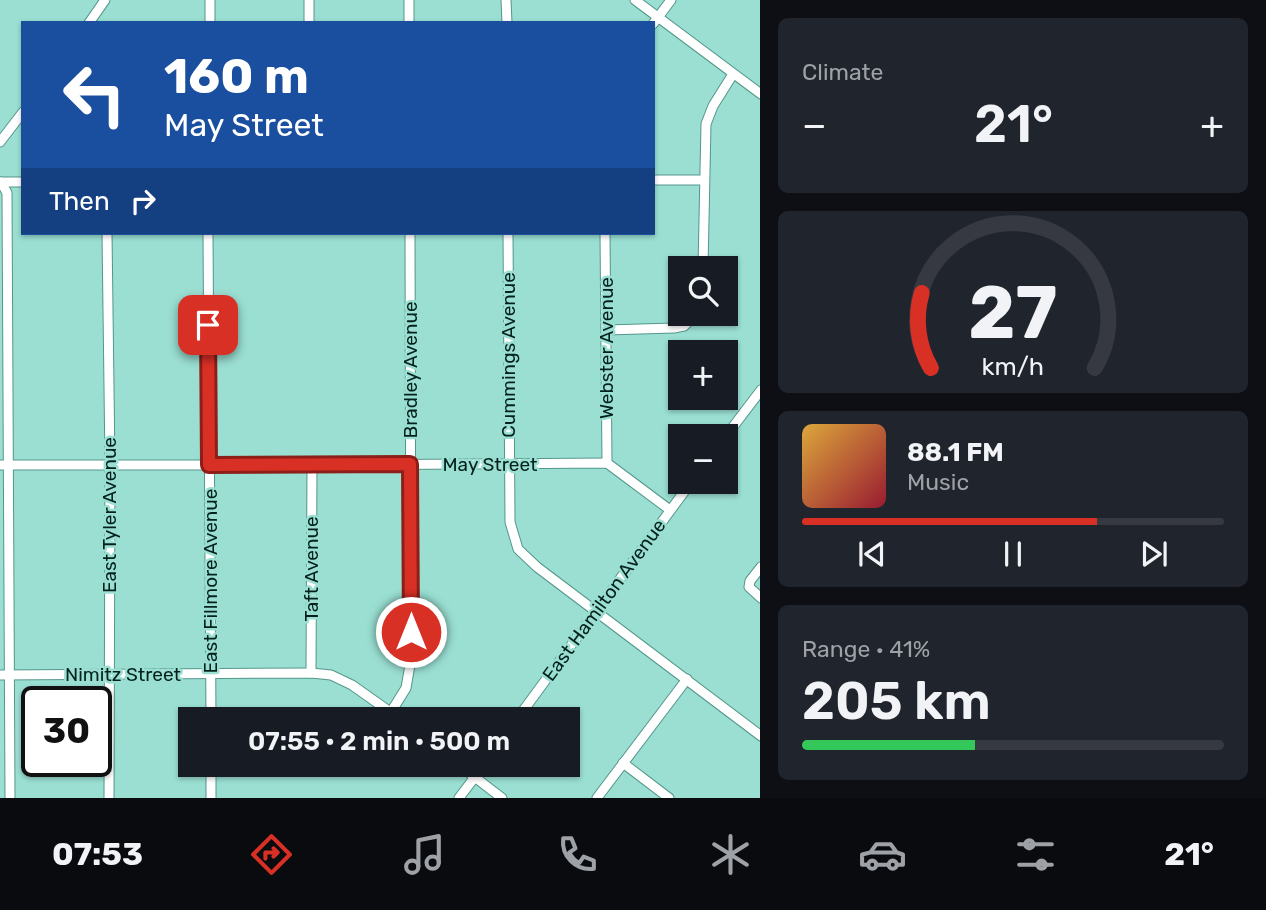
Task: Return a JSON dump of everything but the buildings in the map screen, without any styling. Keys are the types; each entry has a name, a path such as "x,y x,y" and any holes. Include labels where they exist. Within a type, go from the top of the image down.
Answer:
{"street":[{"path":"90,21 106,0"},
{"path":"210,21 211,0"},
{"path":"309,0 309,21"},
{"path":"409,0 409,21"},
{"path":"506,0 507,21"},
{"path":"635,0 655,20 760,94"},
{"path":"655,20 671,0"},
{"path":"703,256 706,124 713,106 733,74"},
{"path":"0,142 21,114"},
{"path":"655,180 704,180"},
{"path":"1,182 21,183"},
{"path":"1,182 7,193 4,675 10,798"},
{"name":"East Tyler Avenue","path":"107,235 110,464 109,798"},
{"name":"East Fillmore Avenue","path":"208,235 211,707"},
{"name":"Bradley Avenue","path":"394,707 406,688 411,659 410,235"},
{"name":"Cummings Avenue","path":"508,235 510,522 518,549 537,567 760,736"},
{"name":"Webster Avenue","path":"606,235 607,463"},
{"path":"606,330 684,326"},
{"path":"735,424 760,390"},
{"path":"607,463 670,510"},
{"name":"May Street","path":"4,465 607,463"},
{"name":"Taft Avenue","path":"311,673 312,466"},
{"name":"East Hamilton Avenue","path":"526,707 682,494"},
{"path":"760,567 749,587 760,598"},
{"name":"Nimitz Street","path":"4,675 311,673 331,676 352,684 384,707"},
{"path":"597,798 687,679"},
{"path":"623,763 669,798"},
{"path":"211,777 211,798"},
{"path":"459,798 475,777 502,798"}],"route":[{"path":"208,325 209,465 410,464 411,632"}]}
